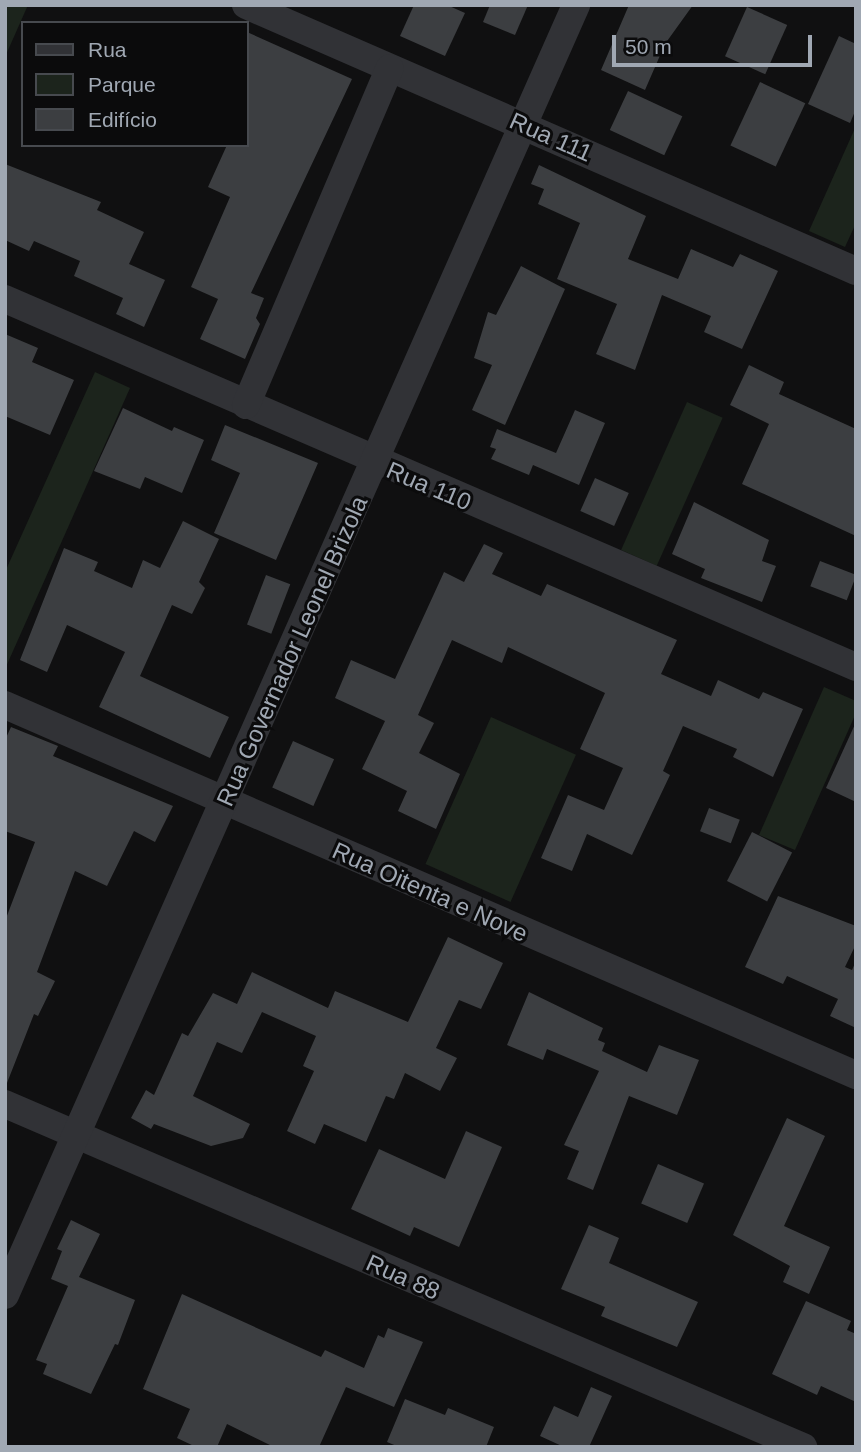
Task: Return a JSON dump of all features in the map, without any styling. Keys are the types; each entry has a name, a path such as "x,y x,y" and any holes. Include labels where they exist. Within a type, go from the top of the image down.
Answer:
{"street":[{"name":"Rua 111","path":"246,5 856,271"},
{"name":"Rua Governador Leonel Brizola","path":"5,1295 376,463 576,5"},
{"path":"246,405 390,68"},
{"name":"Rua 110","path":"5,299 376,463 856,667"},
{"name":"Rua Oitenta e Nove","path":"5,705 856,1075"},
{"name":"Rua 88","path":"5,1104 803,1447"}],"green space":[{"path":"5,5 28,5 5,57"},
{"path":"856,126 856,223 845,247 809,231"},
{"path":"95,372 130,388 5,669 5,572"},
{"path":"687,402 723,418 657,566 621,550"},
{"path":"824,687 856,701 856,713 795,850 759,835"},
{"path":"491,717 576,755 510,902 426,864"}],"building":[{"path":"414,5 447,5 465,13 445,56 400,36"},
{"path":"490,5 528,5 515,35 483,22"},
{"path":"629,5 693,5 665,44 645,90 601,70"},
{"path":"747,7 787,25 765,74 725,56"},
{"path":"248,32 352,79 251,293 264,298 256,318 260,324 245,359 200,339 218,299 191,287 230,197 208,187 226,147 248,147"},
{"path":"839,36 856,44 856,109 850,123 808,104"},
{"path":"760,82 805,103 776,167 730,145"},
{"path":"628,91 682,116 664,155 610,130"},
{"path":"5,164 101,202 97,210 144,232 129,264 165,280 144,327 116,314 123,298 74,276 80,261 34,241 29,251 5,240"},
{"path":"539,165 646,216 628,259 678,279 691,249 733,267 740,254 778,271 742,349 704,332 711,316 662,295 635,370 596,354 617,304 557,279 580,223 538,204 544,189 531,184"},
{"path":"521,266 565,289 505,425 472,410 492,365 474,358 488,312 496,315"},
{"path":"5,334 38,348 32,362 74,380 50,435 5,416"},
{"path":"749,365 784,382 779,394 856,429 856,536 742,484 769,424 730,405"},
{"path":"123,408 172,431 174,427 204,440 182,493 145,477 140,489 94,471"},
{"path":"575,410 605,423 579,485 533,465 529,475 491,459 496,449 490,447 497,429 556,453"},
{"path":"225,425 318,463 276,560 214,533 240,473 211,460"},
{"path":"595,478 629,493 614,526 580,511"},
{"path":"694,502 769,540 762,561 776,566 762,602 701,578 705,569 672,554"},
{"path":"183,521 219,539 199,582 205,588 192,614 172,605 140,676 229,717 210,758 99,707 125,652 67,625 47,672 20,660 64,548 98,562 94,571 132,588 143,560 160,568"},
{"path":"484,544 503,553 492,574 541,596 547,584 677,640 661,674 711,696 718,680 759,699 763,692 803,709 773,777 733,757 737,749 683,726 663,771 670,775 632,855 587,834 572,871 541,858 568,795 604,810 623,768 580,749 605,693 508,647 502,663 452,640 418,715 434,723 419,753 460,774 436,829 398,811 407,791 362,769 385,721 335,698 351,660 395,679 444,572 464,582"},
{"path":"820,561 856,575 847,600 810,586"},
{"path":"266,575 290,584 271,634 247,624"},
{"path":"856,722 856,802 826,788"},
{"path":"11,727 58,746 53,756 173,806 155,842 134,831 107,886 75,871 37,972 55,981 38,1016 34,1014 7,1083 5,921 35,842 5,831 5,740"},
{"path":"293,741 334,759 313,806 272,788"},
{"path":"709,808 740,820 731,843 700,831"},
{"path":"752,832 792,852 767,901 727,881"},
{"path":"778,896 856,926 856,944 845,967 852,970 856,961 856,1028 830,1016 838,999 787,976 783,984 745,967"},
{"path":"448,937 503,963 481,1009 459,1000 436,1048 457,1058 440,1091 405,1073 394,1099 386,1096 366,1142 324,1124 315,1144 287,1131 314,1071 303,1066 316,1036 262,1012 242,1053 217,1042 193,1096 250,1124 243,1138 211,1146 154,1124 151,1129 131,1118 146,1090 154,1095 182,1033 188,1036 213,993 237,1004 252,972 328,1008 335,991 408,1022"},
{"path":"529,992 603,1028 598,1040 605,1043 602,1051 647,1072 659,1045 699,1060 677,1115 629,1096 593,1190 567,1179 579,1151 564,1145 599,1071 547,1049 543,1060 507,1045"},
{"path":"787,1118 825,1136 784,1226 830,1247 809,1294 783,1282 790,1266 733,1235"},
{"path":"466,1131 502,1147 459,1247 414,1227 410,1236 351,1209 379,1149 445,1179"},
{"path":"658,1164 704,1184 687,1223 641,1204"},
{"path":"71,1220 100,1234 79,1277 135,1300 118,1345 115,1344 91,1394 43,1374 47,1364 36,1360 68,1286 51,1279 62,1251 57,1249"},
{"path":"589,1225 619,1238 609,1263 698,1302 677,1347 601,1316 605,1307 561,1289"},
{"path":"182,1294 321,1357 325,1350 364,1368 378,1335 384,1338 388,1328 423,1342 394,1407 346,1387 319,1447 274,1447 227,1424 217,1447 196,1447 177,1438 190,1409 143,1389"},
{"path":"806,1301 851,1321 847,1330 856,1334 856,1402 821,1386 817,1395 772,1374"},
{"path":"591,1387 612,1396 589,1447 564,1447 540,1436 554,1406 578,1417"},
{"path":"405,1399 445,1415 448,1408 494,1427 486,1447 399,1447 387,1442"}]}
